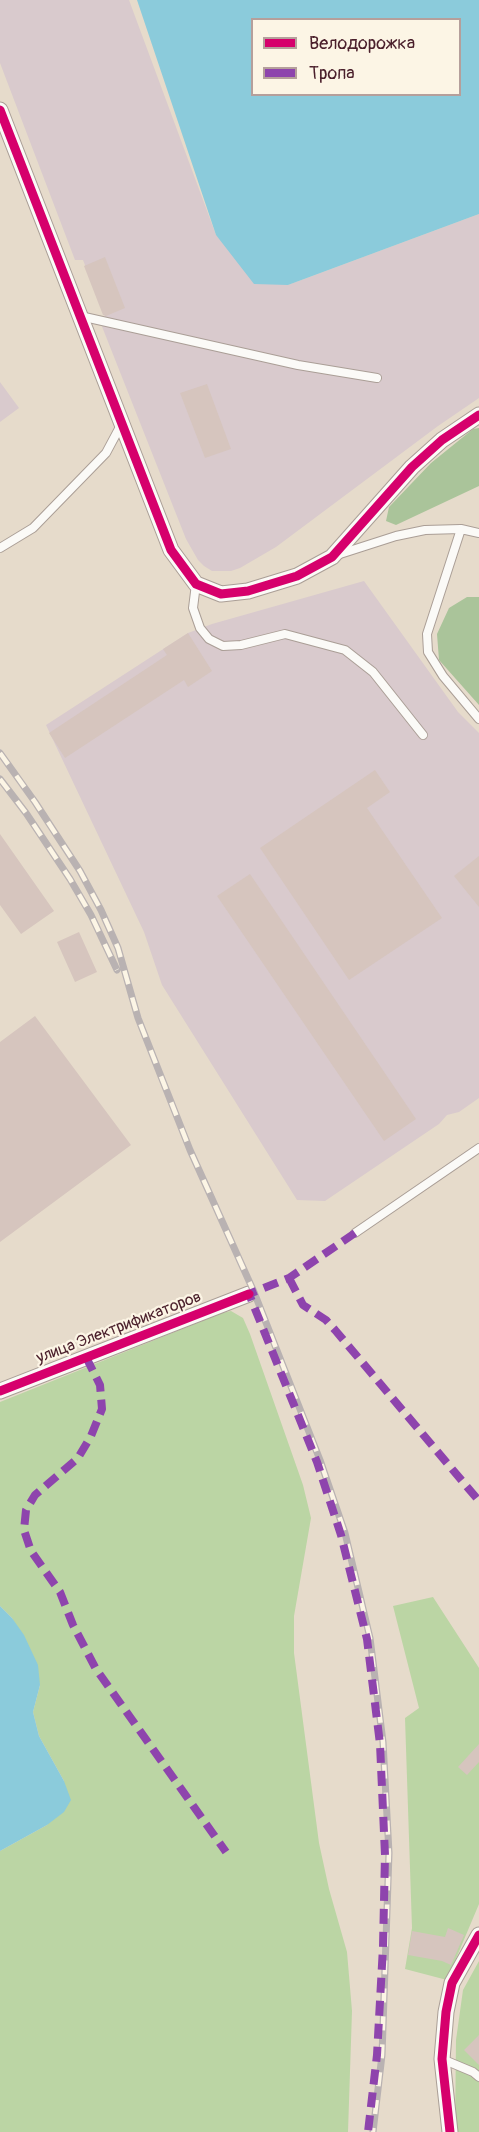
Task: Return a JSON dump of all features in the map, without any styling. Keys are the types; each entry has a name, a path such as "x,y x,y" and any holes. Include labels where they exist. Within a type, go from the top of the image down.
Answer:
{"street":[{"path":"0,110 171,550 196,584 221,594 248,591 297,576 332,557 412,466 442,440 479,416"},
{"name":"улица Электрификаторов","path":"0,1391 249,1294"},
{"path":"450,2132 442,2060 446,2012 452,1983 479,1935"}],"lane":[{"path":"80,316 298,365 377,378"},
{"path":"0,548 33,528 106,453 122,423"},
{"path":"461,529 427,634 428,652 442,676 479,719"},
{"path":"332,557 396,536 425,530 461,529 479,534"},
{"path":"196,584 193,608 200,628 209,639 223,646 241,645 285,634 345,650 373,672 423,735"},
{"path":"355,1233 479,1148"},
{"path":"442,2060 473,2072 479,2077"}],"shaded area":[{"path":"0,0 129,0 216,235 288,285 479,214 479,398 276,547 231,571 212,571 204,566 186,539 101,324 106,319 83,260 75,260 0,63"},
{"path":"0,382 19,408 0,422"},
{"path":"364,581 458,712 479,733 479,1098 459,1112 447,1115 439,1124 325,1201 297,1200 162,985 144,932 46,725 188,633 212,624"}],"green space":[{"path":"479,428 479,486 396,525 386,521 389,507 431,463 473,429"},
{"path":"467,597 479,597 479,705 439,660 437,634 449,608"},
{"path":"231,1311 243,1318 250,1334 303,1485 311,1518 294,1616 294,1653 319,1843 347,1952 352,2011 348,2132 0,2132 0,1851 47,1825 64,1781 39,1736 33,1712 40,1685 12,1618 0,1606 0,1402"},
{"path":"433,1597 479,1668 479,1904 447,1980 405,1969 412,1928 405,1718 419,1708 393,1606"},
{"path":"479,1961 479,2132 455,2132 456,2040 463,1990"}],"water":[{"path":"137,0 479,0 479,214 288,285 254,284 216,235"},
{"path":"0,1606 24,1635 38,1665 40,1685 33,1712 39,1736 64,1781 71,1800 64,1812 47,1825 0,1851"}],"building":[{"path":"105,257 125,308 106,316 103,315 84,266"},
{"path":"207,384 231,449 205,458 180,393"},
{"path":"188,633 212,671 188,687 184,680 65,758 49,733 167,655 163,649"},
{"path":"375,770 390,792 367,808 442,918 349,980 260,848"},
{"path":"0,834 54,911 21,934 0,905"},
{"path":"479,856 479,907 454,876"},
{"path":"250,874 416,1119 384,1141 217,896"},
{"path":"79,932 97,972 75,982 57,942"},
{"path":"35,1016 131,1145 0,1242 0,1042"},
{"path":"479,1744 479,1762 467,1775 458,1767"},
{"path":"448,1928 464,1935 451,1965 442,1961 408,1955 412,1931 445,1937"},
{"path":"479,2035 479,2065 464,2050"}],"railway":[{"path":"0,753 80,871 118,948 138,1018 190,1150 254,1292 320,1460 345,1533 370,1638 383,1742 389,1853 382,2055 373,2132"},
{"path":"0,779 26,813 70,879 91,915 117,970"}],"marked path":[{"path":"355,1233 289,1278 249,1294 317,1462 341,1535 367,1639 380,1744 385,1855 377,2055 368,2132"},
{"path":"289,1278 303,1305 326,1320 335,1330 479,1501"},
{"path":"86,1357 100,1385 102,1409 91,1436 78,1458 35,1495 26,1510 24,1530 31,1551 60,1592 73,1625 96,1669 226,1852"}],"cycle path":[{"path":"0,110 171,550 196,584 221,594 248,591 297,576 332,557 412,467 442,440 479,415"},
{"path":"0,1391 249,1294"},
{"path":"450,2132 442,2059 446,2012 452,1983 479,1935"}]}
